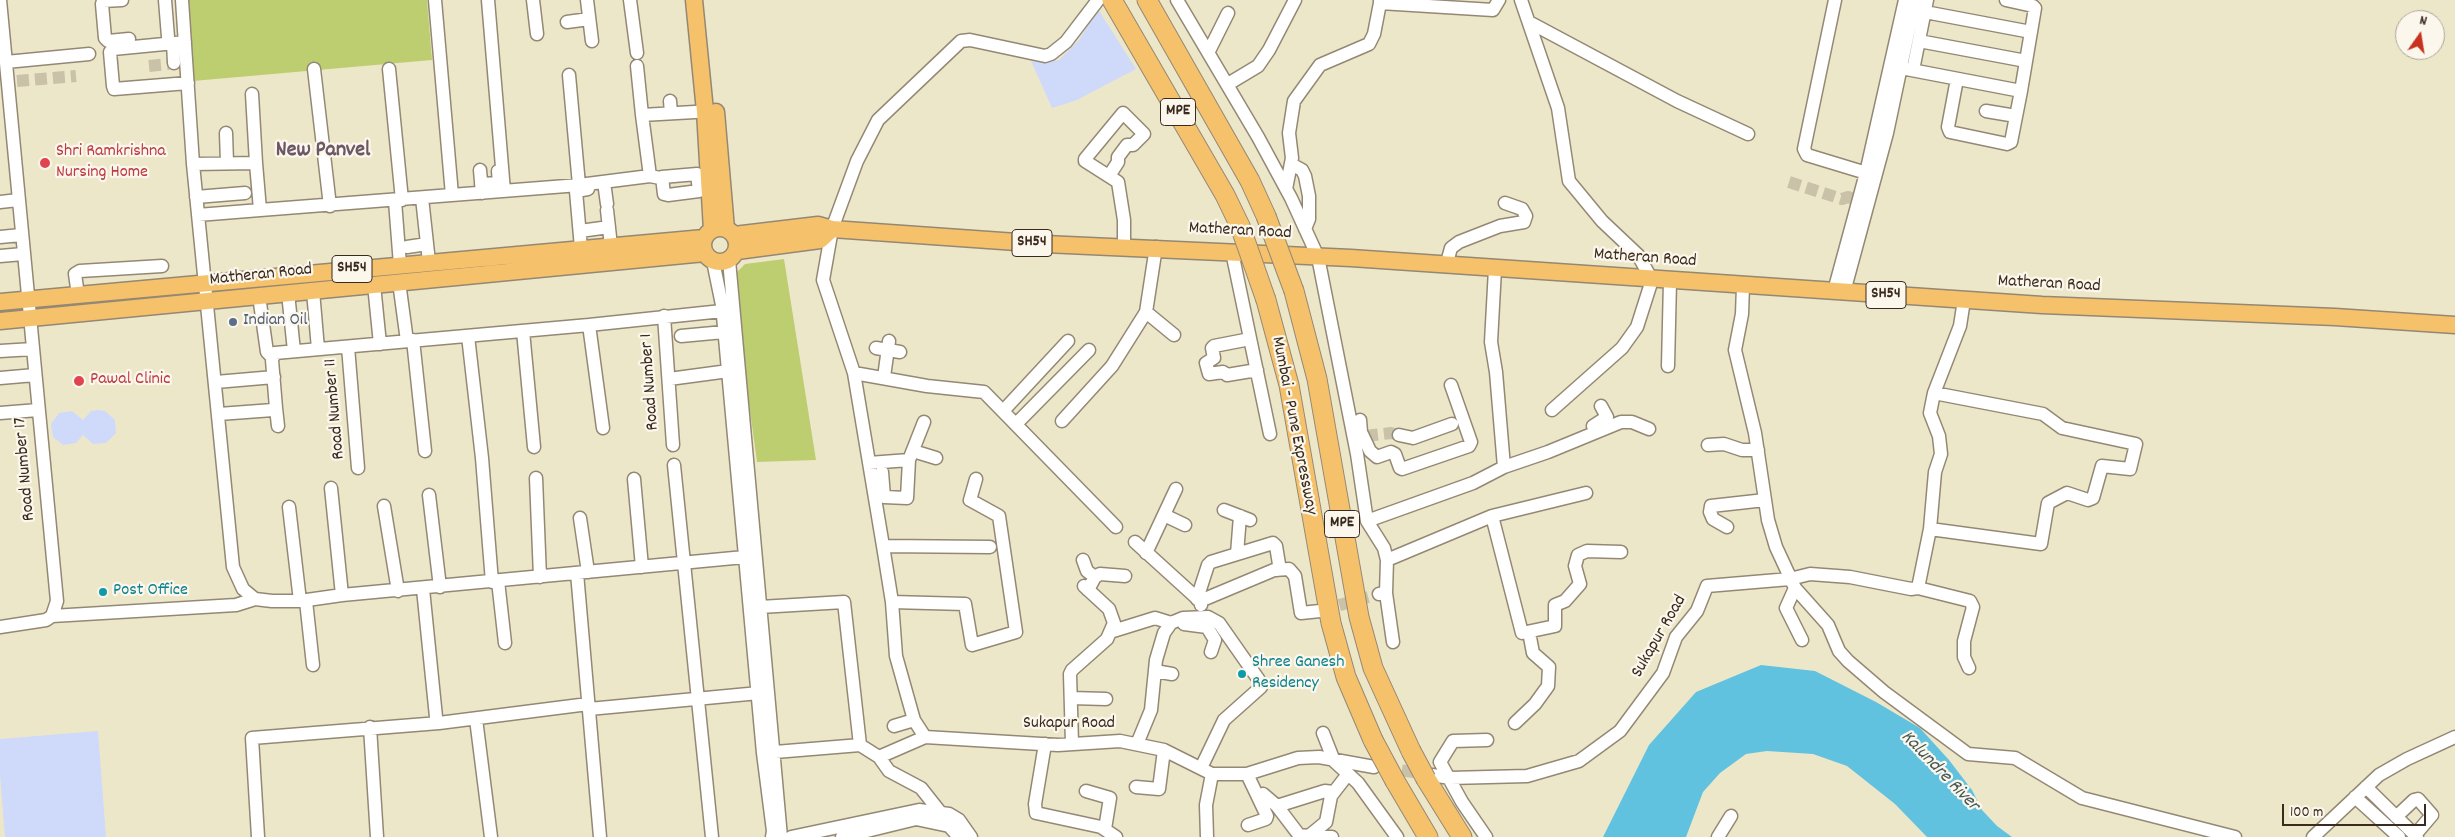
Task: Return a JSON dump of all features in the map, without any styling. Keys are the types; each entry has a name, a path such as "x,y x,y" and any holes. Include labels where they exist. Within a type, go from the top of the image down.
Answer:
{"highway":[{"name":"Mumbai - Pune Expressway","path":"1112,0 1225,194 1240,226 1266,300 1289,385 1331,623 1346,677 1373,740 1428,837"},
{"name":"Mumbai - Pune Expressway","path":"1147,0 1250,181 1266,216 1294,291 1317,379 1359,617 1373,668 1411,751 1429,777 1462,837"}],"main road":[{"path":"694,0 710,111"},
{"path":"703,0 720,245"},
{"name":"Matheran Road","path":"0,320 374,285 720,245 818,225 832,229 1045,244 1124,246 1318,257 1964,300 2335,317 2455,325"},
{"name":"Matheran Road","path":"0,302 581,248 720,245"}],"street":[{"name":"Road Number 17","path":"0,0 6,62 12,82 21,235 57,601 52,616"},
{"path":"122,0 103,1 105,38 108,40 177,39"},
{"path":"165,0 177,39"},
{"path":"182,0 176,63 188,83 196,197 234,567 243,589 255,599"},
{"path":"434,0 452,195"},
{"path":"488,0 497,138 504,191"},
{"path":"533,0 537,34"},
{"path":"587,0 592,41"},
{"path":"630,0 637,53"},
{"path":"925,737 914,720 896,656 892,602 884,546 854,373 823,280 832,229 857,161 878,120 962,41 970,40 1045,56 1051,54 1066,42 1098,0"},
{"path":"1177,0 1228,84 1286,189 1318,257 1361,438 1374,455 1395,454 1402,469 1469,446 1470,442 1451,385"},
{"path":"1228,84 1258,66 1269,50 1295,0"},
{"path":"1286,189 1291,164 1288,133 1294,101 1320,65 1369,44 1374,34 1380,2 1493,10 1499,0"},
{"path":"1521,0 1558,108 1569,181 1602,221 1638,255 1652,280 1637,328 1622,348 1552,410"},
{"path":"1835,0 1804,149 1807,155 1870,174"},
{"path":"1957,79 1948,127 1950,132 2007,144 2011,142 2036,8 2006,0"},
{"path":"1839,292 1870,174 1906,1"},
{"path":"1906,1 1907,69"},
{"path":"1839,292 1855,203 1870,174 1907,69 1919,41 1926,6 2031,32"},
{"path":"1208,51 1228,13"},
{"path":"567,22 589,20"},
{"path":"1529,22 1677,101 1748,134"},
{"path":"177,39 113,49 110,52 113,86 114,89 188,83"},
{"path":"1919,41 2026,61"},
{"path":"6,62 89,54"},
{"path":"581,248 577,190 604,184 656,177 642,115 637,66"},
{"path":"314,69 330,206"},
{"path":"389,69 400,265"},
{"path":"1907,69 2021,91"},
{"path":"569,75 579,185"},
{"path":"252,94 260,210"},
{"path":"642,115 670,107 710,111"},
{"path":"1986,111 2016,116"},
{"path":"1109,176 1118,162 1118,157 1127,145 1133,145 1144,134 1123,114 1085,159 1109,176 1118,182 1124,220 1124,246"},
{"path":"226,134 227,163"},
{"path":"193,164 256,163"},
{"path":"1291,164 1302,170 1306,176 1309,196 1309,218 1305,229"},
{"path":"198,214 422,202 482,188 499,182 498,169"},
{"path":"480,170 482,188"},
{"path":"482,188 504,191 604,184"},
{"path":"604,184 611,246"},
{"path":"196,197 245,193"},
{"path":"0,202 18,200"},
{"path":"422,202 429,262"},
{"path":"1446,266 1451,248 1458,242 1500,226 1524,222 1526,216 1522,210 1505,203"},
{"path":"580,231 609,228"},
{"path":"0,237 21,235"},
{"path":"407,247 427,244"},
{"path":"720,245 724,332 733,370"},
{"path":"720,245 751,556 759,693 781,837"},
{"path":"1062,421 1112,366 1138,318 1156,248"},
{"path":"1232,252 1270,434"},
{"path":"0,256 23,254"},
{"path":"78,294 75,274 80,271 162,266"},
{"path":"1495,269 1491,342 1496,372 1504,467"},
{"path":"1668,366 1670,281"},
{"path":"400,282 425,451"},
{"path":"374,285 380,344"},
{"path":"1743,286 1742,314 1735,350 1758,450 1768,520 1773,538 1795,590 1828,626 1839,651 1884,692 1968,754 2015,758 2082,798 2235,837"},
{"path":"314,290 318,345"},
{"path":"286,293 292,347"},
{"path":"259,296 267,352 272,357 278,426"},
{"path":"1918,588 1930,529 1935,472 1941,454 1938,436 1930,413 1934,393 1960,326 1964,300"},
{"path":"266,345 292,347 380,344 722,311"},
{"path":"669,316 678,334 724,332"},
{"name":"Road Number 1","path":"669,316 669,378 673,445"},
{"path":"1138,318 1174,335"},
{"path":"589,325 603,428"},
{"path":"523,331 534,447"},
{"path":"468,336 495,582 505,644"},
{"path":"1250,339 1214,346 1212,348 1214,358 1207,361 1207,368 1209,374 1223,372 1227,376 1257,370"},
{"path":"1004,410 1068,341"},
{"name":"Road Number 11","path":"348,346 358,468"},
{"path":"272,357 275,353 292,347"},
{"path":"884,377 888,348"},
{"path":"0,351 33,349"},
{"path":"1017,423 1089,350"},
{"path":"669,378 733,370"},
{"path":"854,373 927,386 984,392 1017,423 1116,527"},
{"path":"0,378 35,375"},
{"path":"216,382 274,377"},
{"path":"1930,529 2041,544 2048,503 2067,494 2088,500 2093,498 2102,466 2130,469 2136,444 2062,428 2043,414 1934,393"},
{"path":"1598,428 1607,418 1601,406"},
{"path":"219,414 276,408"},
{"path":"0,413 38,410"},
{"path":"1360,420 1367,521 1384,548 1387,560 1382,594 1393,642"},
{"path":"882,472 884,497 907,498 911,456 924,422"},
{"path":"1367,521 1473,484 1504,467 1598,428 1621,422 1632,422 1649,429"},
{"path":"1400,435 1413,438 1452,424"},
{"path":"1566,439 1579,436"},
{"path":"1708,445 1724,444 1742,450 1758,450"},
{"path":"870,463 911,456 936,458"},
{"path":"674,465 712,837"},
{"path":"536,478 540,577"},
{"path":"634,479 642,567"},
{"path":"892,602 966,604 972,645 1016,632 999,516 970,500 976,479"},
{"path":"331,488 335,546 342,596"},
{"path":"1146,553 1176,489"},
{"path":"1387,560 1492,516 1586,493"},
{"path":"429,495 440,587"},
{"path":"1727,527 1714,519 1710,512 1710,506 1765,500"},
{"path":"384,506 398,591"},
{"path":"289,507 312,664"},
{"path":"1224,510 1245,518 1237,554"},
{"path":"1164,515 1186,525"},
{"path":"1492,516 1522,633 1555,626 1555,605 1565,600 1580,584 1575,566 1578,555 1587,551 1620,552"},
{"path":"580,518 588,707 600,837"},
{"path":"1135,542 1198,600 1215,640 1211,652"},
{"path":"1198,600 1208,565 1211,562 1273,543 1276,546 1279,564 1277,570"},
{"path":"884,546 990,547"},
{"path":"0,627 46,620 52,616 236,605 255,599 272,602 303,601 751,556"},
{"path":"751,556 760,607 772,837"},
{"path":"1082,560 1088,571 1096,577"},
{"path":"1198,600 1277,570 1289,569 1295,576 1301,613 1320,611"},
{"path":"1072,744 1070,698 1072,670 1089,656 1110,632 1113,617 1109,609 1086,588 1100,574 1125,576"},
{"path":"1802,640 1786,608 1795,590 1810,574 1911,590 1918,588 1970,601 1973,607 1964,641 1964,657 1969,668"},
{"name":"Sukapur Road","path":"1429,777 1527,776 1579,761 1620,731 1663,673 1676,637 1697,611 1707,586 1795,590"},
{"path":"423,589 436,717"},
{"path":"760,607 844,602 860,745"},
{"path":"1110,632 1155,618 1174,627"},
{"path":"1137,744 1151,710 1159,682 1161,641 1183,618 1219,623 1262,683 1261,687 1224,720 1207,776 1207,837"},
{"path":"1515,723 1535,704 1548,686 1549,667 1533,652 1529,632"},
{"path":"258,837 252,738 759,693"},
{"path":"1070,698 1106,699"},
{"path":"476,719 492,837"},
{"path":"894,726 914,720"},
{"path":"370,727 377,837"},
{"path":"1323,733 1334,761 1358,783 1397,837"},
{"name":"Sukapur Road","path":"880,757 925,737 1045,744 1120,741 1164,750 1207,776 1247,774 1298,758 1319,757 1374,767"},
{"path":"2313,837 2379,775 2455,737"},
{"path":"1486,837 1462,802 1440,762 1453,741 1487,740"},
{"path":"1045,744 1035,804 1036,813 1104,830 1116,837"},
{"path":"769,752 860,745 880,757 889,771 921,788 940,812"},
{"path":"1136,787 1159,789 1164,750"},
{"path":"1247,774 1267,816 1266,819 1248,825"},
{"path":"1263,794 1277,806 1299,835 1309,836 1326,822 1333,792 1348,774"},
{"path":"2366,787 2396,817 2416,836 2432,817 2418,799 2414,800 2396,817"},
{"path":"1086,791 1110,798 1104,830"},
{"path":"1277,806 1325,791 1333,792"},
{"path":"2355,797 2399,837"},
{"path":"791,837 904,811 919,810 940,812 959,820 971,837"},
{"path":"1718,837 1731,816"},
{"path":"842,837 916,819 950,826 959,837"},
{"path":"1319,837 1332,837"}],"shaded area":[{"path":"1098,9 1136,69 1077,100 1052,108 1031,61 1045,63 1059,60 1079,40"},
{"path":"72,411 83,420 91,411 105,411 115,420 116,433 106,443 93,444 83,435 76,443 63,445 53,437 51,424 59,413"},
{"path":"98,731 106,837 5,837 0,776 0,739"}],"green space":[{"path":"189,0 427,0 432,60 193,81"},
{"path":"784,259 816,460 757,462 737,316 734,275 745,264"}],"water":[{"name":"Kalundre River","path":"1761,665 1815,671 1876,702 1920,728 1949,760 1972,790 1982,810 1997,826 2012,837 1927,837 1895,804 1847,766 1813,754 1767,751 1746,754 1720,773 1703,792 1686,837 1603,837 1649,745 1696,692"}],"tunnel":[{"path":"149,66 169,64"},
{"path":"17,81 76,76"},
{"path":"1789,182 1842,199 1848,197 1854,199"},
{"path":"1366,436 1391,433 1399,435"},
{"path":"1322,610 1379,594"},
{"path":"1384,768 1428,774"}],"place":[{"name":"Shri Ramkrishna Nursing Home","path":"45,163"},
{"name":"Indian Oil","path":"233,322"},
{"name":"Pawal Clinic","path":"79,381"},
{"name":"Post Office","path":"103,592"},
{"name":"Shree Ganesh Residency","path":"1242,674"}],"district":[{"name":"New Panvel","path":"323,152"}]}
